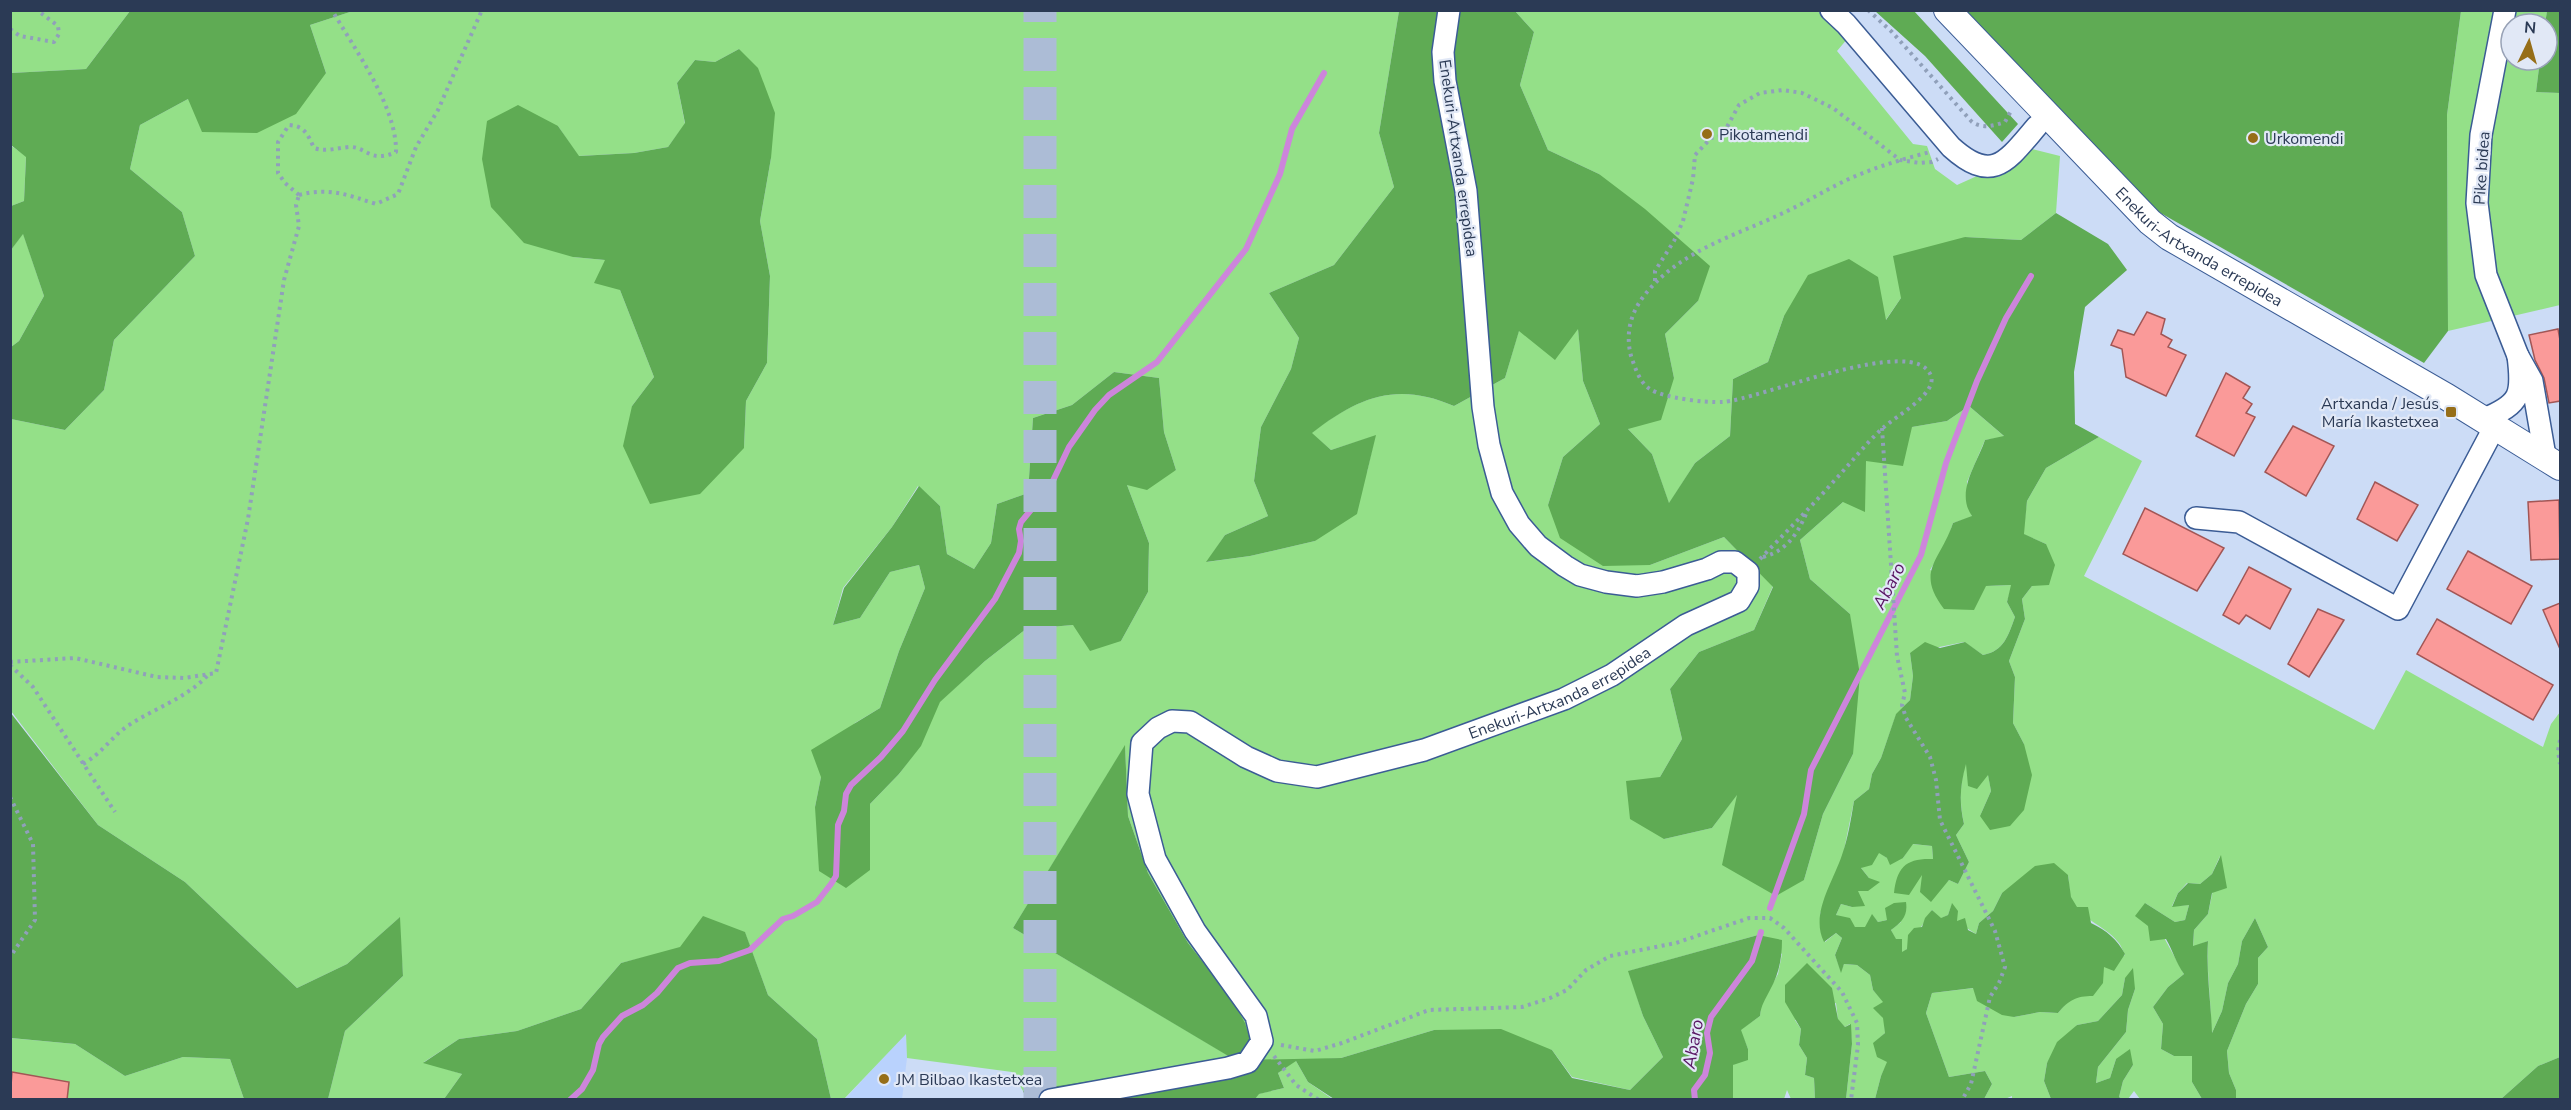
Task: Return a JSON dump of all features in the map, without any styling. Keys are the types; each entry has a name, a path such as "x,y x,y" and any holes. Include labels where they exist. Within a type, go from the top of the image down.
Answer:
{"street":[{"name":"Enekuri-Artxanda errepidea","path":"1262,1041 1256,1016 1195,931 1155,859 1138,794 1142,743 1158,728 1172,721 1190,722 1246,757 1277,771 1317,777 1425,750 1564,699 1612,675 1686,625 1739,601 1748,585 1755,564 1721,562 1663,582 1637,586 1606,582 1580,575 1565,566 1538,546 1519,524 1502,493 1489,445 1466,191 1445,81 1443,52 1449,10"},
{"path":"1831,10 1846,24 1951,147 1967,161 1982,167 1993,168 2015,152 2037,126"},
{"name":"Enekuri-Artxanda errepidea","path":"1947,10 2142,214 2169,237 2553,462"},
{"name":"Pike bidea","path":"2505,10 2481,135 2477,203 2486,275 2518,356 2532,381 2553,462"},
{"name":"Pike bidea","path":"2489,423 2518,399 2522,382 2518,356"},
{"path":"2196,518 2239,522 2398,609 2489,423"},
{"path":"1050,1100 1228,1068 1248,1062 1262,1041"}],"path":[{"path":"10,29 20,36 54,42 59,34 58,26 37,10"},
{"path":"299,195 285,183 278,173 278,142 289,125 297,125 306,130 314,148 323,151 352,147 370,156 387,156 396,152 396,141 388,108 332,10"},
{"path":"299,195 314,191 333,191 376,204 398,194 416,147 438,110 482,10"},
{"path":"1868,10 1892,32 1972,122 1980,127 1991,127 2004,122 2011,114 2013,103"},
{"path":"1655,282 1654,272 1674,241 1683,221 1693,179 1695,156 1711,138 1722,136 1739,105 1760,93 1783,90 1802,93 1833,108 1900,160 1932,162 1938,160 1940,150 1900,160 1853,177 1783,213 1688,256 1655,282 1634,312 1627,338 1636,373 1650,390 1685,400 1722,402 1758,396 1876,361 1921,364 1932,378 1931,387 1921,399 1882,428 1807,511 1755,564"},
{"path":"10,664 75,658 158,677 184,678 216,673 248,519 284,280 299,226 296,205 299,195"},
{"path":"1882,428 1897,656 1905,693 1902,705 1906,718 1930,757 1936,780 1940,820 1995,931 2005,966 1999,983 1990,997 1974,1075 1962,1100"},
{"path":"1755,564 1776,554 1789,543 1798,533 1807,511"},
{"path":"10,664 33,687 115,812"},
{"path":"84,764 97,757 126,728 196,688 210,673"},
{"path":"2560,740 2558,751 2560,764"},
{"path":"10,797 33,844 35,920 10,957"},
{"path":"1262,1041 1315,1051 1429,1010 1521,1007 1567,990 1586,970 1610,956 1676,943 1749,918 1770,918 1784,928 1842,992 1857,1023 1858,1045 1851,1100"},
{"path":"1262,1041 1296,1085 1319,1100"}],"shaded area":[{"name":"JM Bilbao Ikastetxea","path":"906,1033 907,1058 902,1099 844,1100"}],"green space":[{"path":"11,11 130,11 86,69 11,73"},
{"path":"130,11 353,11 310,25 326,73 296,114 257,133 202,132 188,99 140,125 130,169 182,212 195,256 114,340 104,390 65,430 11,419 11,347 19,341 44,296 23,234 11,250 11,206 24,201 26,157 11,145 11,73 86,69"},
{"path":"353,11 1399,11 1379,133 1394,187 1334,265 1269,293 1299,338 1291,369 1261,427 1254,481 1268,516 1225,535 1207,562 1250,556 1315,541 1367,472 1375,436 1331,450 1311,433 1328,420 1362,402 1396,394 1414,395 1454,406 1505,378 1519,330 1578,328 1583,381 1600,424 1563,457 1548,505 1650,565 1724,537 1773,586 1754,630 1699,652 1670,689 1682,739 1660,777 1664,839 1712,828 1738,793 1804,880 1823,814 1853,754 1850,614 1810,579 1800,540 1843,502 1866,461 1912,427 1947,421 1969,406 2005,437 1985,440 1967,482 1972,517 1953,523 1946,544 1930,570 1986,586 2012,585 2007,602 2015,617 2004,642 1990,653 1983,655 1964,642 1910,653 1913,676 1910,700 1896,715 1881,758 1872,774 1869,789 1854,801 1843,855 1820,914 1825,942 1836,933 1842,938 1835,955 1841,971 1844,964 1857,965 1870,975 1873,990 1884,1002 1885,1033 1874,1043 1888,1062 1881,1076 1875,1099 1846,1099 1852,1044 1850,1024 1845,1027 1838,1020 1836,1003 1795,1020 1801,1029 1799,1045 1807,1058 1805,1075 1814,1078 1815,1099 1791,1099 1787,1090 1784,1099 1733,1099 1733,1065 1748,1049 1740,1030 1760,1016 1761,1004 1778,974 1782,954 1758,935 1629,971 1643,1016 1663,1057 1630,1090 1572,1077 1552,1050 1434,1030 1341,1058 1296,1061 1308,1082 1334,1100 1255,1099 1258,1094 1284,1088 1278,1073 1294,1061 1236,1061 1023,1091 1012,1072 907,1058 906,1034 844,1099 831,1099 817,1039 768,995 745,933 621,963 581,1009 517,1031 459,1039 424,1062 462,1074 444,1099 328,1099 345,1031 403,976 399,918 347,964 297,988 185,882 98,825 11,711 11,419 65,430 104,390 114,340 195,256 182,212 130,169 140,125 188,99 326,73 310,25","holes":["739,49 771,158 760,221 770,276 767,363 746,401 744,448 632,406 654,377 620,290 605,260 573,257 558,126 578,156 634,153 668,147 685,124 677,83 695,60 715,62","1114,372 1159,378 1164,432 1176,470 1127,485 1149,543 1148,592 1121,641 1073,625 1026,629 985,661 939,702 920,746 899,774 870,804 870,870 815,807 821,777 855,723 880,708 899,651 925,588 919,565 890,572 860,618 833,625 843,588 892,527 918,486 940,506 947,554 974,569 991,543 997,504 1028,493 1033,418 1072,405","1125,746 1128,816 1148,873 1188,943 1232,999 1236,1060 1013,928"]},
{"path":"1399,11 1515,11 1534,32 1520,85 1548,150 1599,174 1645,209 1710,266 1698,301 1665,334 1674,378 1661,420 1628,429 1652,454 1669,503 1695,463 1730,436 1733,379 1768,362 1784,316 1808,275 1849,259 1878,277 1886,320 1901,298 1893,256 1965,237 2021,240 2056,213 2108,244 2127,270 2085,307 2074,372 2075,424 2099,437 2046,468 2027,501 2024,534 2046,544 2055,565 2049,585 2032,586 2022,599 2025,619 2009,661 2015,677 2013,723 2024,744 2032,775 2024,810 2010,826 1990,830 1980,816 1991,791 1988,775 1977,789 1968,786 1966,764 1961,794 1964,824 1956,835 1969,862 1958,884 1949,880 1931,902 1920,892 1922,875 1909,895 1894,893 1895,884 1904,866 1916,860 1933,859 1932,846 1913,844 1903,858 1890,865 1887,858 1879,853 1872,865 1861,868 1869,878 1880,882 1868,891 1858,891 1865,906 1852,907 1841,904 1836,915 1850,918 1855,927 1865,927 1872,914 1878,922 1887,920 1885,908 1894,903 1906,902 1903,918 1891,930 1896,939 1902,939 1902,952 1907,949 1908,935 1914,928 1922,927 1925,918 1932,910 1941,918 1948,915 1952,903 1958,911 1957,921 1965,918 1968,930 1976,934 1979,923 1993,911 2002,893 2035,866 2054,863 2068,875 2071,897 2077,907 2088,907 2091,923 2111,936 2125,954 2114,971 2104,967 2103,983 2093,996 2073,1000 2058,1013 2040,1012 2014,1017 2002,1015 1977,1001 1973,988 1932,993 1926,1013 1949,1077 1985,1071 1992,1084 1984,1099 1875,1099 1887,1062 1877,1057 1873,1043 1885,1033 1883,1018 1873,1008 1883,1002 1873,990 1870,975 1857,965 1844,964 1841,973 1835,955 1842,938 1836,933 1824,942 1820,931 1821,909 1844,849 1854,801 1869,789 1872,774 1881,758 1896,714 1910,700 1913,676 1910,653 1925,642 1940,648 1965,642 1983,655 1990,653 2004,642 2015,617 2007,602 2011,585 1986,586 1974,610 1944,609 1931,585 1933,566 1953,523 1972,516 1967,507 1967,488 1985,440 2004,436 1969,406 1947,421 1912,427 1903,466 1866,461 1865,512 1843,502 1800,540 1810,579 1850,614 1860,675 1853,754 1823,814 1804,880 1776,896 1722,865 1737,795 1712,828 1664,839 1630,819 1626,781 1660,777 1682,739 1670,689 1699,652 1754,630 1773,587 1724,537 1650,565 1603,566 1560,538 1548,505 1563,457 1600,424 1583,381 1578,329 1555,360 1519,331 1505,378 1454,406 1414,395 1396,394 1362,402 1329,420 1312,433 1331,450 1376,435 1357,514 1315,541 1250,556 1206,562 1225,535 1268,516 1254,481 1261,427 1291,369 1299,338 1269,293 1334,265 1394,187 1379,133"},
{"path":"1515,11 1818,11 1848,38 1837,51 1913,144 1927,146 1935,169 1957,185 1977,176 1999,177 2028,148 2060,156 2056,213 2021,240 1965,237 1901,298 1885,321 1784,316 1768,362 1733,379 1730,436 1695,463 1669,504 1652,454 1628,429 1674,378 1665,334 1698,301 1599,174 1548,150 1520,85 1534,32"},
{"path":"1875,11 1914,11 2018,124 2002,142 1925,56"},
{"path":"1964,11 2461,11 2447,115 2448,331 2424,363 2157,211"},
{"path":"2461,11 2547,11 2499,12 2499,72 2538,72 2536,92 2560,93 2560,305 2448,331 2447,115"},
{"path":"2560,11 2560,93 2536,92 2538,72 2559,72 2559,12 2547,12"},
{"path":"739,49 758,68 775,113 771,158 760,221 770,276 767,363 746,401 744,448 700,494 650,504 623,446 632,406 654,377 620,290 594,283 605,260 573,257 524,243 491,207 482,159 487,121 518,105 558,126 579,156 634,153 668,147 685,123 677,83 695,60 715,62"},
{"path":"10,145 26,156 24,201 11,206"},
{"path":"23,233 44,296 19,341 11,347 11,250"},
{"path":"1114,372 1159,378 1164,432 1176,470 1147,490 1127,485 1149,543 1148,592 1121,641 1090,651 1073,625 1026,629 985,661 940,702 921,746 899,774 870,804 870,870 846,888 819,871 815,807 821,777 811,750 880,708 899,651 925,588 919,565 890,572 860,618 833,625 844,588 892,527 919,486 940,506 947,554 974,569 991,543 997,504 1028,493 1033,418 1072,405"},
{"path":"2099,437 2142,461 2084,576 2374,730 2406,670 2543,747 2551,724 2560,712 2560,1057 2538,1066 2501,1099 2236,1099 2236,1090 2229,1073 2227,1051 2246,1004 2258,984 2258,958 2268,947 2255,918 2242,941 2238,964 2228,983 2222,1011 2211,1035 2208,941 2193,947 2194,930 2208,914 2220,856 2212,874 2200,884 2187,883 2178,893 2172,906 2189,905 2185,920 2175,922 2145,903 2184,974 2168,987 2153,1007 2163,1024 2161,1049 2174,1056 2192,1056 2192,1082 2202,1099 2140,1099 2134,1091 2128,1099 2122,1099 2119,1097 2123,1081 2133,1065 2116,1059 2110,1078 2096,1083 2098,1067 2126,1032 2128,1010 2135,989 2125,978 2122,995 2098,1021 2077,1025 2047,1063 2044,1081 2051,1099 2012,1099 2012,1096 2005,1099 1984,1099 1992,1084 1985,1071 1949,1077 1926,1013 1932,993 1974,988 2014,1017 2040,1012 2058,1013 2067,1002 2078,996 2104,966 2125,955 2112,936 2085,916 2073,903 2068,875 2002,893 1993,911 1979,923 1976,934 1957,922 1952,904 1948,915 1940,919 1932,910 1907,949 1902,953 1891,930 1901,922 1887,920 1878,922 1872,915 1866,927 1855,927 1836,915 1841,904 1852,907 1857,891 1869,878 1861,868 1879,852 1887,858 1903,858 1912,844 1932,846 1933,859 1923,873 1938,890 1949,880 1958,884 1969,862 1956,835 1964,824 1961,792 1966,761 1988,774 1991,791 1980,816 2024,744 2013,723 2015,677 2009,661 2025,619 2022,599 2032,586 2046,544 2023,534 2027,501 2046,468"},
{"path":"10,712 98,825 185,882 297,988 347,964 400,917 403,976 345,1031 328,1099 244,1099 230,1059 183,1057 125,1076 75,1044 11,1038"},
{"path":"1125,745 1128,816 1148,873 1188,943 1232,999 1245,1023 1251,1042 1238,1060 1341,1058 1434,1030 1501,1029 1552,1050 1572,1078 1630,1090 1663,1057 1643,1016 1628,971 1758,935 1782,940 1778,972 1762,1006 1760,1016 1741,1030 1748,1049 1748,1060 1733,1065 1733,1099 1334,1099 1308,1082 1296,1061 1278,1073 1284,1088 1259,1094 1255,1099 1027,1100 1023,1091 1235,1060 1013,928"},
{"path":"2221,855 2227,888 2212,893 2208,914 2194,930 2193,946 2208,941 2212,1033 2222,1011 2228,983 2238,964 2242,941 2255,918 2268,947 2258,958 2258,984 2246,1004 2227,1051 2229,1073 2236,1090 2236,1099 2202,1099 2192,1082 2192,1056 2174,1056 2161,1049 2163,1024 2153,1007 2168,987 2184,974 2166,939 2150,941 2148,926 2135,916 2145,903 2175,922 2185,920 2189,905 2172,907 2178,893 2188,883 2200,884 2212,874"},
{"path":"703,916 745,932 768,995 817,1039 831,1099 444,1099 462,1074 423,1063 459,1039 517,1031 581,1009 621,963 680,947"},
{"path":"1807,963 1832,988 1838,1019 1845,1027 1851,1024 1852,1044 1846,1099 1815,1099 1814,1078 1805,1075 1807,1058 1799,1045 1801,1029 1785,1002 1785,985"},
{"path":"2133,968 2135,989 2128,1010 2126,1032 2098,1067 2096,1083 2110,1078 2116,1059 2130,1049 2133,1065 2123,1081 2119,1097 2122,1099 2051,1099 2044,1081 2047,1063 2057,1042 2077,1025 2098,1021 2122,995 2125,978"},
{"path":"10,1038 75,1044 125,1076 183,1057 230,1059 244,1099 11,1099"},
{"path":"2560,1057 2560,1099 2501,1099 2538,1066"}],"building":[{"path":"2147,312 2165,319 2161,334 2172,340 2168,347 2186,355 2166,396 2126,377 2122,349 2111,345 2118,330 2134,335"},
{"path":"2558,329 2560,401 2549,403 2544,378 2535,360 2529,335"},
{"path":"2226,373 2250,387 2243,398 2252,404 2246,413 2255,417 2234,456 2196,436"},
{"path":"2293,426 2334,446 2306,496 2265,472"},
{"path":"2375,482 2418,505 2397,541 2357,519"},
{"path":"2559,500 2560,559 2531,560 2528,502"},
{"path":"2145,508 2224,548 2197,591 2123,554"},
{"path":"2468,551 2532,586 2511,624 2447,589"},
{"path":"2249,567 2291,589 2270,629 2246,615 2239,624 2223,615"},
{"path":"2560,603 2560,649 2543,610"},
{"path":"2318,609 2344,620 2309,677 2288,664"},
{"path":"2437,619 2553,685 2533,720 2417,654"},
{"path":"12,1072 69,1082 67,1100 10,1100"}],"waterway":[{"path":"570,1100 582,1089 593,1070 603,1037 622,1016 643,1005 657,993 678,968 690,963 719,961 750,950 783,919 817,902 831,884 836,876 838,825 844,811 846,794 851,785 881,757 903,731 935,680 995,599 1019,553 1021,522 1050,487 1069,447 1095,410 1109,395 1157,362 1246,249 1280,174 1292,129 1324,73"},
{"name":"Abaro","path":"1770,908 1804,814 1811,770 1921,555 1946,463 1977,381 2006,318 2031,276"},
{"name":"Abaro","path":"1695,1100 1694,1090 1705,1075 1710,1053 1707,1033 1711,1017 1752,961 1761,932"}],"tunnel":[{"path":"1040,10 1040,1100"}],"place":[{"name":"Pikotamendi","path":"1707,134"},
{"name":"Urkomendi","path":"2253,138"},
{"name":"Artxanda / Jesús María Ikastetxea","path":"2451,412"},
{"name":"JM Bilbao Ikastetxea","path":"884,1079"}]}
